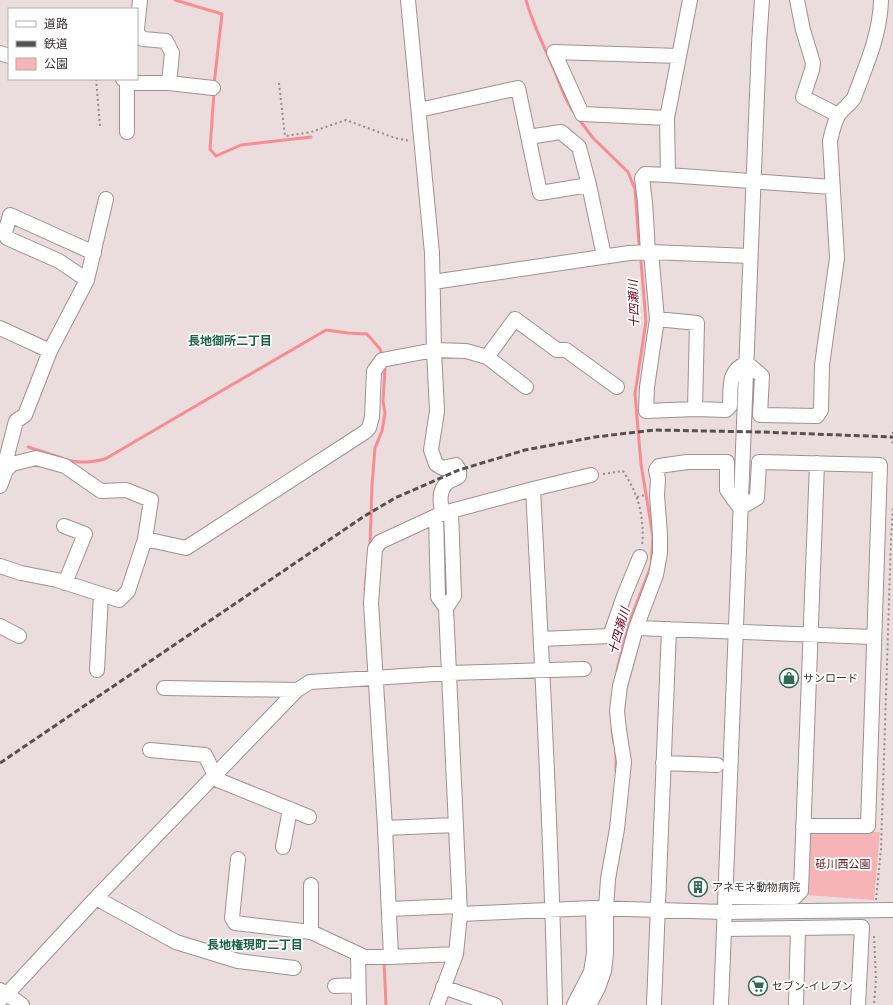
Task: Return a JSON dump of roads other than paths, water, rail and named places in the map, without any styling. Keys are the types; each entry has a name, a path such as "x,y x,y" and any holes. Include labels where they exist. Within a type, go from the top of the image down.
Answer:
{"street":[{"path":"138,20 140,0"},
{"path":"408,0 432,253 437,411 431,450 436,464 443,468 456,466 459,470 459,476 448,482 442,491 440,505 443,514 438,597 446,608 460,910 456,954 437,1005"},
{"path":"668,175 667,118 690,0"},
{"path":"721,1005 750,256 762,0"},
{"path":"797,0 803,30 813,63 803,97 838,115"},
{"path":"747,363 762,376 760,415 817,416 821,410 822,365 837,258 830,141 838,115 854,98 875,41 881,0"},
{"path":"138,34 143,39 166,41 172,53 169,83"},
{"path":"667,118 582,114 554,52 679,56"},
{"path":"127,132 125,80 133,83 169,83 213,88"},
{"path":"419,110 518,88 540,193 589,185"},
{"path":"528,137 561,132 579,147 589,185 604,256"},
{"path":"747,363 739,366 732,376 730,406 726,410 695,409 646,411 647,388 657,319 642,178 645,174 668,175 832,187"},
{"path":"0,486 6,470 7,456 16,421 25,415 50,351 87,280 106,199"},
{"path":"87,280 60,261 7,238 5,233 10,215 94,253"},
{"path":"433,282 604,256 650,252 750,256"},
{"path":"487,357 515,319 557,350 566,350 617,387"},
{"path":"657,319 697,323 695,409"},
{"path":"0,328 50,351"},
{"path":"145,539 186,548 365,432 369,428 372,417 374,371 382,360 434,350 466,351 487,357 526,387"},
{"path":"0,566 21,573 65,583 119,600 128,591 145,539 151,500 126,490 101,491 65,466 36,458 12,464 6,470"},
{"path":"574,1005 592,966 599,908 608,878 617,829 624,762 619,730 618,711 620,686 636,628 656,575 660,553 657,495 658,479 656,470 659,466 687,462 727,462 727,490 740,508"},
{"path":"740,508 757,498 759,462 817,462 880,465 874,555 874,637 868,826 803,826"},
{"path":"725,897 795,897 801,891 817,462"},
{"path":"384,958 389,909 371,603 375,549 380,542 443,514 533,489 591,475"},
{"path":"533,489 543,671 555,1005"},
{"path":"64,526 85,534 65,583"},
{"path":"541,639 610,636 640,557"},
{"path":"97,670 101,594"},
{"path":"0,626 19,636"},
{"path":"636,628 874,637"},
{"path":"654,1005 669,629"},
{"path":"22,1005 2,995 298,690 310,682 450,673 584,669"},
{"path":"164,688 298,690"},
{"path":"150,750 205,755 214,777 309,817"},
{"path":"664,763 716,765"},
{"path":"283,847 290,809"},
{"path":"385,828 455,825"},
{"path":"238,859 232,918 235,924 311,932 365,957 384,958 456,954"},
{"path":"311,885 311,932"},
{"path":"96,898 176,942 238,961 294,968"},
{"path":"589,1005 598,988 604,971 606,953 599,908"},
{"path":"389,909 552,910 599,908 724,912 893,910"},
{"path":"724,928 862,927 858,1005"},
{"path":"796,1005 798,928"},
{"path":"358,954 359,1005"},
{"path":"335,986 358,985"},
{"path":"443,987 495,1005"}],"waterway":[{"path":"175,0 222,14 214,84"},
{"name":"十四瀬川","path":"526,0 568,104 575,114"},
{"path":"214,92 210,149 216,156 241,145 311,137"},
{"name":"十四瀬川","path":"578,118 593,138 628,172 635,189 639,244"},
{"name":"十四瀬川","path":"617,670 629,623 651,566 653,537 641,464 635,394 646,321 641,261"},
{"path":"67,460 86,462 105,459 326,330 367,334 380,349 383,357"},
{"path":"370,546 375,448 382,431 385,413 383,401 384,364"},
{"path":"28,447 62,458"},
{"path":"365,590 367,568"},
{"name":"十四瀬川","path":"612,729 614,743"},
{"name":"十四瀬川","path":"616,752 616,771"},
{"path":"384,961 386,1005"}],"railway":[{"path":"0,763 363,517 395,498 459,470 525,450 595,437 654,430 893,437"}],"place":[{"name":"サンロード","path":"789,678"},
{"name":"アネモネ動物病院","path":"698,887"},
{"name":"セブン-イレブン","path":"758,986"}],"district":[{"name":"長地御所二丁目","path":"230,341"},
{"name":"長地権現町二丁目","path":"255,945"}],"park label":[{"name":"砥川西公園","path":"843,864"}]}
